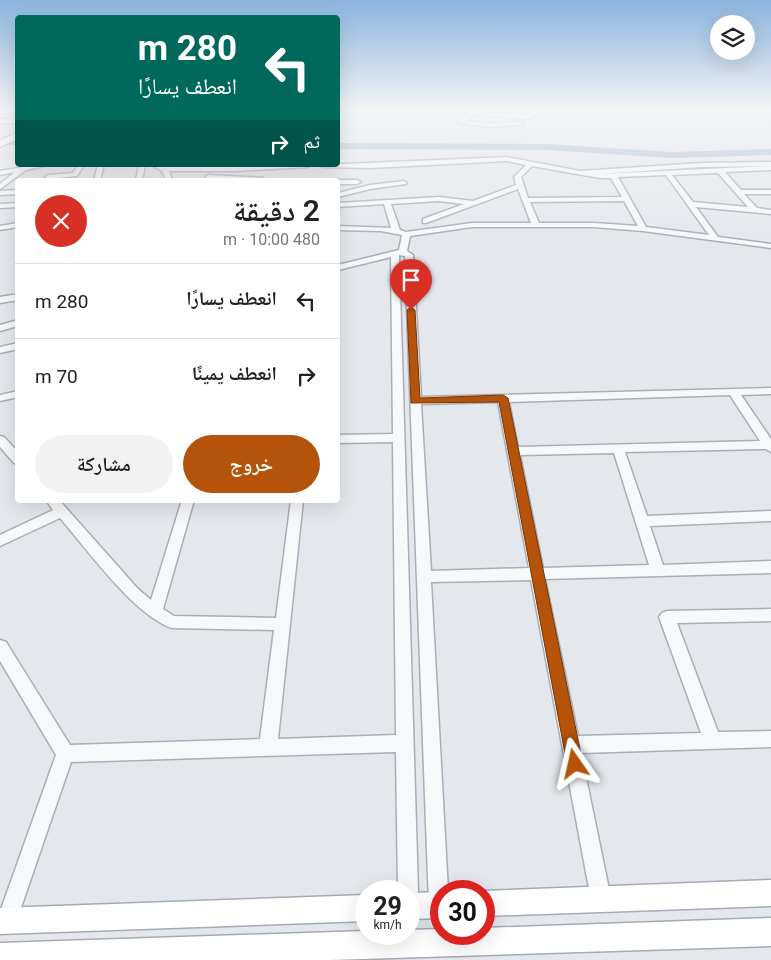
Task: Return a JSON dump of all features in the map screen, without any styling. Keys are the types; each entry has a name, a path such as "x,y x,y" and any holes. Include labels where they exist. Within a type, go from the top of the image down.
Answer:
{"main road":[{"path":"495,903 771,893"},
{"path":"3,921 355,908"},
{"path":"0,958 420,952 771,932"}],"street":[{"path":"340,165 486,159 513,160 600,176 771,168"},
{"path":"530,164 517,177 536,225"},
{"path":"580,173 771,164"},
{"path":"359,166 357,182 362,188"},
{"path":"0,172 32,167"},
{"path":"54,178 75,175 80,167"},
{"path":"167,175 272,167"},
{"path":"0,187 25,168"},
{"path":"719,170 754,210"},
{"path":"667,172 715,238"},
{"path":"167,175 224,178"},
{"path":"614,176 643,228"},
{"path":"340,182 357,182"},
{"path":"340,194 362,188 404,183"},
{"path":"340,205 387,202 418,211 472,203 520,186"},
{"path":"0,193 15,192"},
{"path":"738,192 771,192"},
{"path":"418,211 439,199 472,203"},
{"path":"525,200 627,199"},
{"path":"387,202 396,230"},
{"path":"690,204 771,212"},
{"path":"0,206 15,205"},
{"path":"418,211 434,230"},
{"path":"340,228 396,230 406,234 472,225 594,225 643,228 771,246"},
{"path":"0,228 15,226"},
{"path":"406,234 398,255 399,438 408,880"},
{"path":"340,273 398,255"},
{"path":"340,266 398,255 409,255 439,880"},
{"path":"0,300 15,298"},
{"path":"0,328 15,323"},
{"path":"0,343 15,340"},
{"path":"0,350 15,347"},
{"path":"415,401 771,391"},
{"path":"734,392 770,446"},
{"path":"0,398 15,395"},
{"path":"503,398 601,899"},
{"path":"340,440 399,438"},
{"path":"0,440 15,454"},
{"path":"513,451 770,446"},
{"path":"618,448 658,570"},
{"path":"155,612 187,503"},
{"path":"268,747 297,503"},
{"path":"0,541 57,506 133,592 155,612 172,622 282,624"},
{"path":"642,521 771,516"},
{"path":"423,577 771,567"},
{"path":"713,741 667,617 771,615"},
{"path":"0,646 65,754"},
{"path":"571,745 771,739"},
{"path":"65,754 405,743"},
{"path":"3,921 65,754"}],"waterway":[{"path":"638,153 672,155 745,153"}],"route":[{"path":"411,310 415,401 503,398 575,764"}]}
